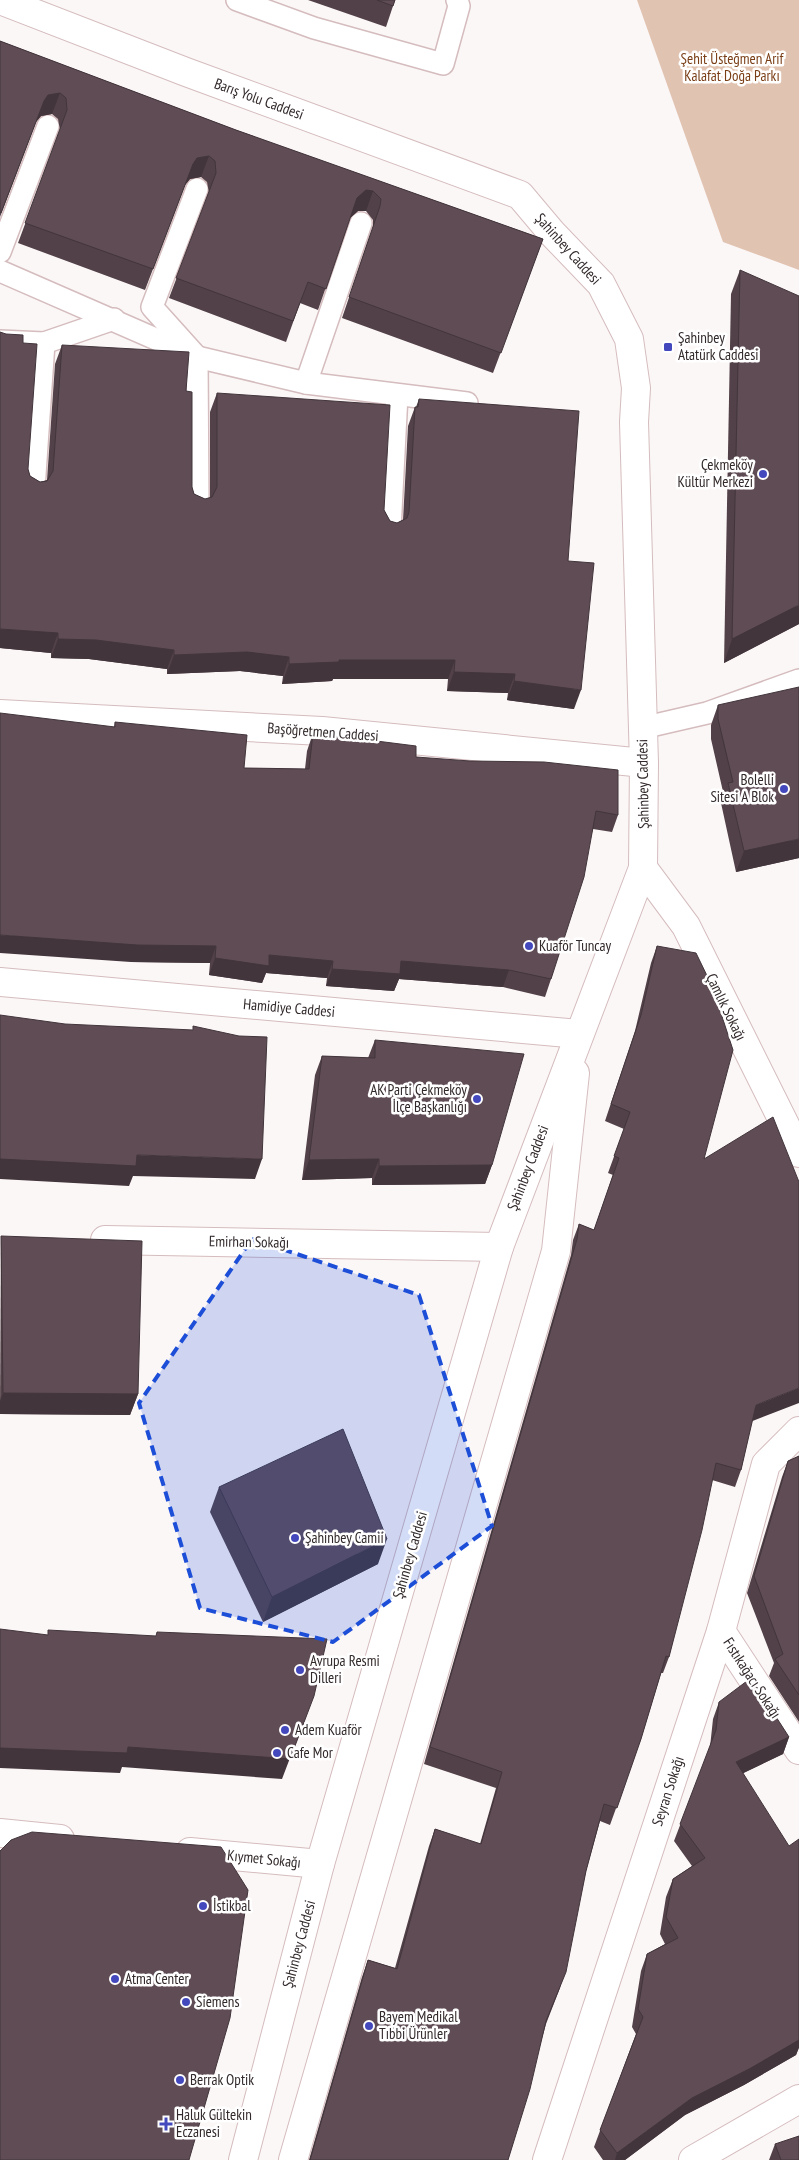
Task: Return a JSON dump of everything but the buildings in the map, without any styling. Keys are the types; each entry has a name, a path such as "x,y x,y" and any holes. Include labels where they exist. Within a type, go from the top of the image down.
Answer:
{"main road":[{"name":"Barış Yolu Caddesi","path":"0,0 186,72 520,195"},
{"name":"Şahinbey Caddesi","path":"243,2160 320,1864 499,1247 643,868 644,763 634,422 636,388 629,339 601,284 552,234 520,195"},
{"name":"Başöğretmen Caddesi","path":"0,714 322,731 644,763"},
{"name":"Çamlık Sokağı","path":"643,868 686,926 799,1153"},
{"name":"Hamidiye Caddesi","path":"0,982 579,1034"},
{"path":"293,2160 556,1251 579,1034"},
{"name":"Emirhan Sokağı","path":"80,1240 499,1247"},
{"name":"Seyran Sokağı","path":"547,2160 721,1631 766,1464 799,1432"},
{"name":"Fıstıkağacı Sokağı","path":"721,1631 799,1750"},
{"path":"0,1833 87,1842"},
{"name":"Kıymet Sokağı","path":"165,1849 320,1864"},
{"path":"693,2160 724,2152 799,2099"}],"lane":[{"path":"237,0 314,28 444,64 458,6 457,0"},
{"path":"0,252 48,126"},
{"path":"197,189 152,307 197,357 198,506"},
{"path":"306,383 361,223"},
{"path":"0,271 114,319 197,357 306,383 467,403"},
{"path":"0,341 44,343 114,319"},
{"path":"34,489 44,343"},
{"path":"390,530 397,394"},
{"path":"642,728 707,713 799,680"}],"highlighted area":[{"path":"252,1239 419,1295 492,1526 333,1642 200,1608 139,1403"}],"green space":[{"name":"Şehit Üsteğmen Arif Kalafat Doğa Parkı","path":"637,0 799,0 799,270 723,242"}],"place":[{"name":"Şahinbey Atatürk Caddesi","path":"668,347"},
{"name":"Çekmeköy Kültür Merkezi","path":"763,474"},
{"name":"Bolelli Sitesi A Blok","path":"784,789"},
{"name":"Kuaför Tuncay","path":"529,946"},
{"name":"AK Parti Çekmeköy İlçe Başkanlığı","path":"477,1099"},
{"name":"Şahinbey Camii","path":"295,1538"},
{"name":"Avrupa Resmi Dilleri","path":"300,1670"},
{"name":"Adem Kuaför","path":"285,1730"},
{"name":"Cafe Mor","path":"277,1753"},
{"name":"İstikbal","path":"203,1906"},
{"name":"Atma Center","path":"115,1979"},
{"name":"Siemens","path":"186,2002"},
{"name":"Bayem Medikal Tıbbi Ürünler","path":"369,2026"},
{"name":"Berrak Optik","path":"180,2080"},
{"name":"Haluk Gültekin Eczanesi","path":"166,2124"}]}
